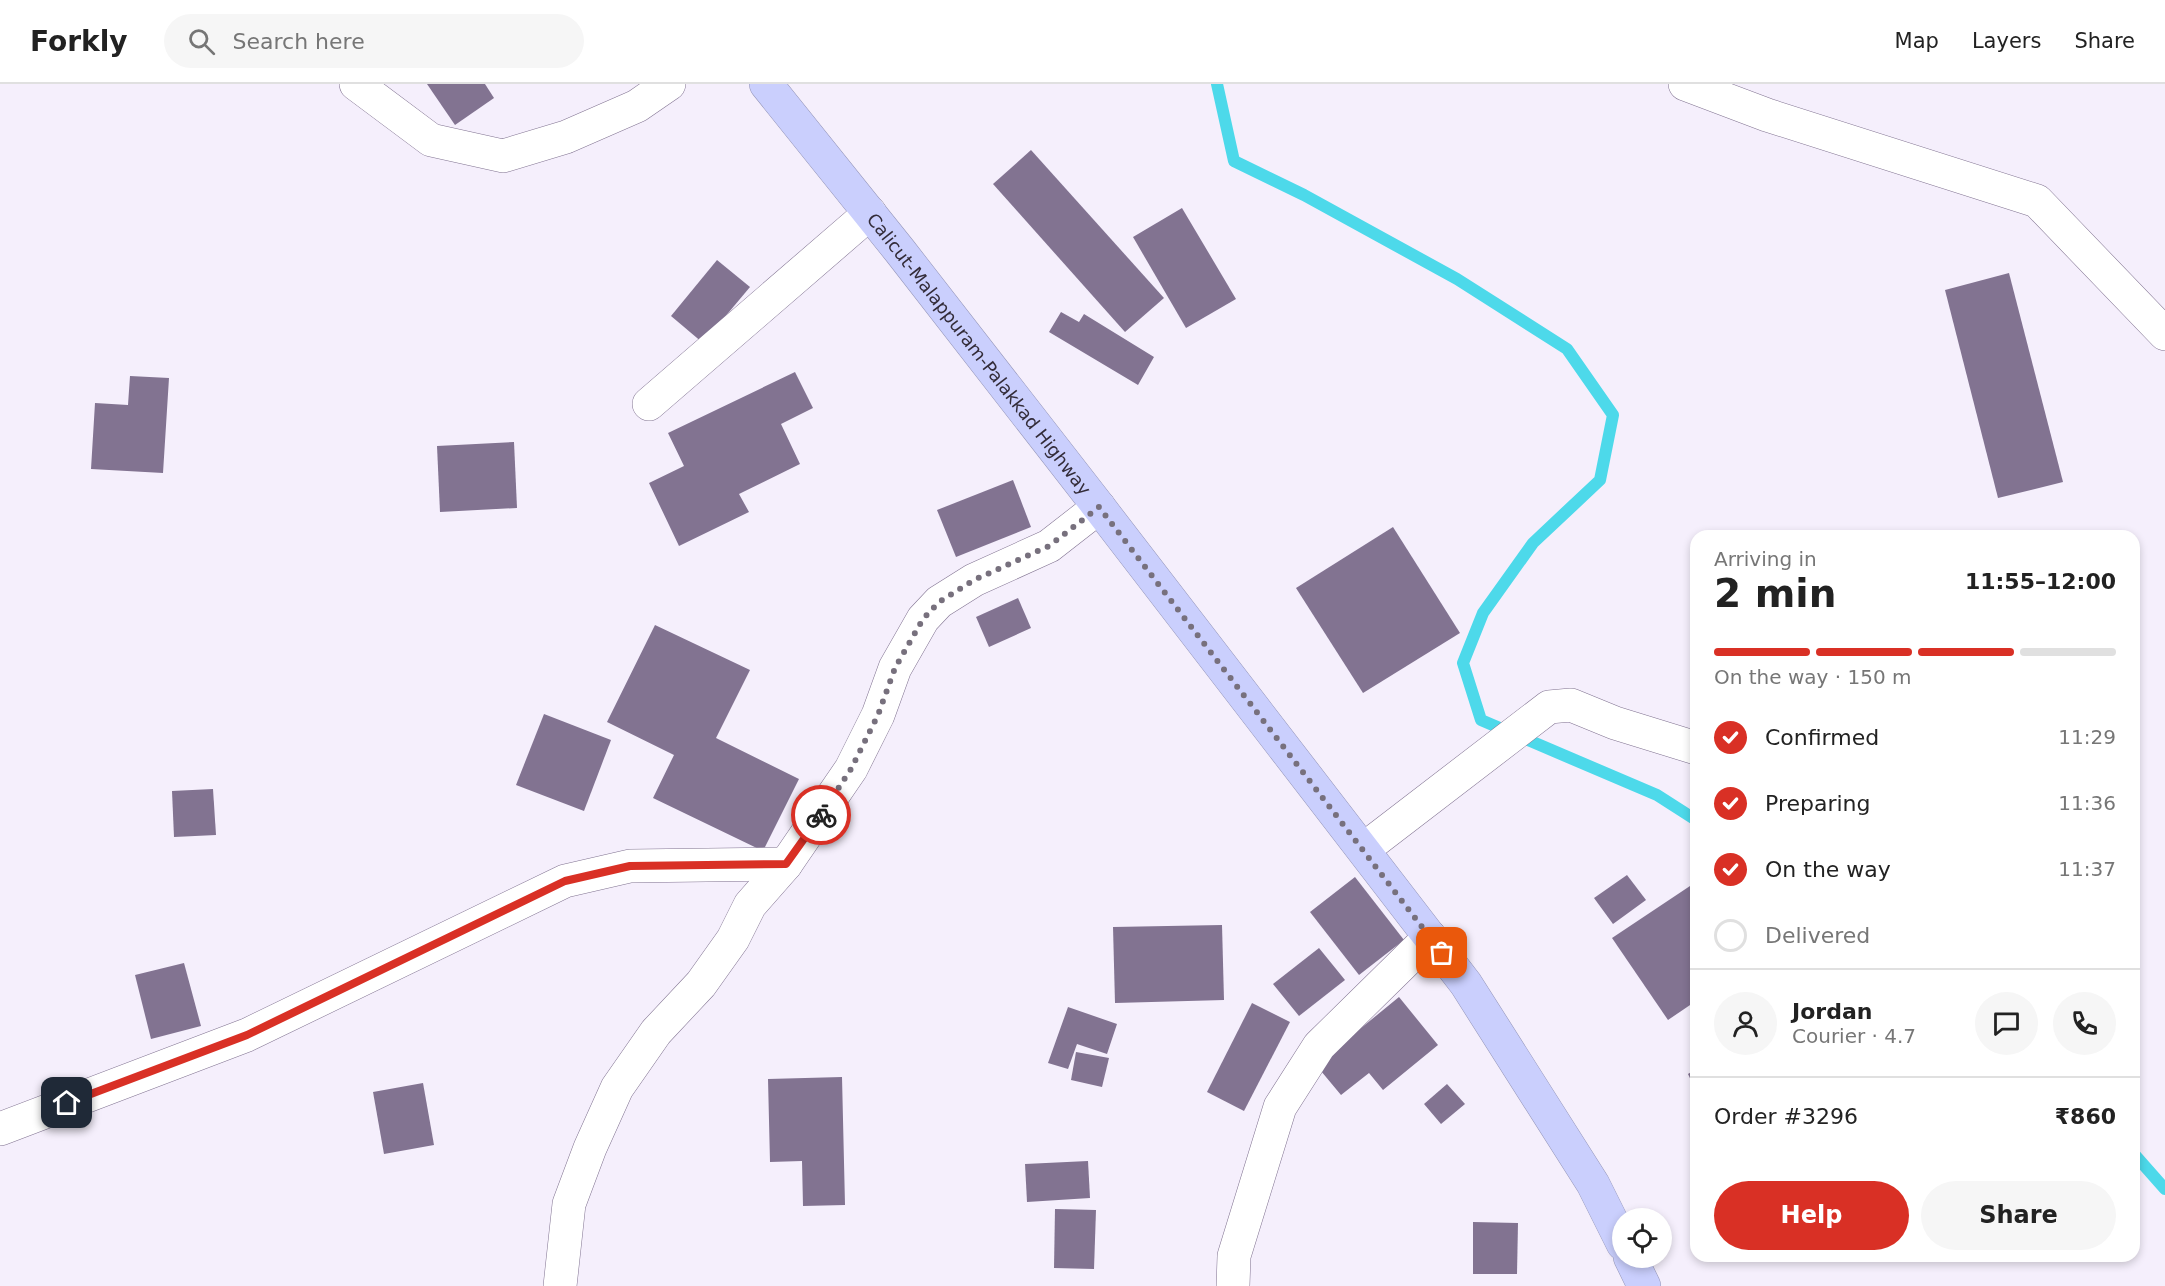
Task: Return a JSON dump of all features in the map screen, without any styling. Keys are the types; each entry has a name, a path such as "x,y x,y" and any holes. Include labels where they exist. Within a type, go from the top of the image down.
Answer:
{"highway":[{"name":"Calicut-Malappuram-Palakkad Highway","path":"766,84 870,213 1099,507 1466,984 1593,1184 1612,1222"},
{"path":"1635,1268 1644,1286"}],"street":[{"path":"356,84 431,140 503,156 566,137 638,106 669,84"},
{"path":"1684,84 1767,115 2037,201 2165,334"},
{"path":"649,404 870,213"},
{"path":"560,1286 569,1204 590,1148 617,1088 656,1032 701,984 733,939 750,905 786,864 851,769 878,715 895,668 923,619 939,602 974,580 1049,546 1099,507"},
{"path":"1364,849 1549,707 1571,705 1615,723 1690,746"},
{"path":"0,1129 247,1035 565,881 630,866 786,864"},
{"path":"1233,1286 1234,1256 1280,1107 1319,1046 1430,937"}],"building":[{"path":"427,84 485,84 494,98 455,125"},
{"path":"1031,150 1164,298 1125,332 993,184"},
{"path":"1182,208 1236,299 1186,328 1133,237"},
{"path":"717,260 750,287 703,343 671,316"},
{"path":"2009,273 2063,482 1998,498 1945,290"},
{"path":"1061,312 1079,322 1084,314 1154,357 1138,385 1049,332"},
{"path":"795,372 813,408 781,424 800,464 739,494 749,512 679,546 649,483 684,466 668,433"},
{"path":"130,376 169,378 163,473 91,469 95,403 128,405"},
{"path":"514,442 517,508 440,512 437,446"},
{"path":"1013,480 1031,527 956,557 937,510"},
{"path":"1393,527 1460,633 1363,693 1296,588"},
{"path":"1018,598 1031,628 989,647 976,617"},
{"path":"655,625 750,670 716,738 799,779 763,851 653,798 674,755 607,722"},
{"path":"544,714 611,740 584,811 516,785"},
{"path":"213,789 216,835 174,837 172,791"},
{"path":"1627,875 1646,900 1613,924 1594,898"},
{"path":"1355,877 1404,940 1359,975 1310,912"},
{"path":"1690,886 1690,1005 1668,1020 1612,938"},
{"path":"1222,925 1224,1000 1115,1003 1113,927"},
{"path":"1319,948 1345,980 1299,1016 1273,984"},
{"path":"184,963 201,1026 151,1039 135,975"},
{"path":"1399,997 1438,1045 1383,1090 1369,1073 1341,1095 1316,1065"},
{"path":"1252,1003 1290,1022 1244,1111 1207,1092"},
{"path":"1068,1007 1117,1024 1107,1054 1077,1044 1068,1069 1048,1063"},
{"path":"1076,1052 1109,1058 1102,1087 1071,1080"},
{"path":"842,1077 845,1205 803,1206 802,1161 770,1162 768,1079"},
{"path":"423,1083 434,1145 384,1154 373,1092"},
{"path":"1447,1084 1465,1104 1441,1124 1424,1104"},
{"path":"1088,1161 1090,1198 1027,1202 1025,1164"},
{"path":"1055,1209 1096,1210 1094,1269 1054,1268"},
{"path":"1473,1222 1518,1223 1517,1274 1473,1274"}],"waterway":[{"path":"1217,84 1234,161 1304,195 1457,279 1567,349 1613,415 1600,480 1533,543 1483,613 1463,663 1481,720 1657,795 1690,816"},
{"path":"2140,1161 2165,1189"}],"way so far":[{"path":"821,815 851,769 878,715 895,668 923,619 939,602 974,580 1007,563 1049,546 1099,507 1285,745 1442,953"}],"route":[{"path":"67,1103 247,1035 565,881 630,866 786,864 821,815"}]}
